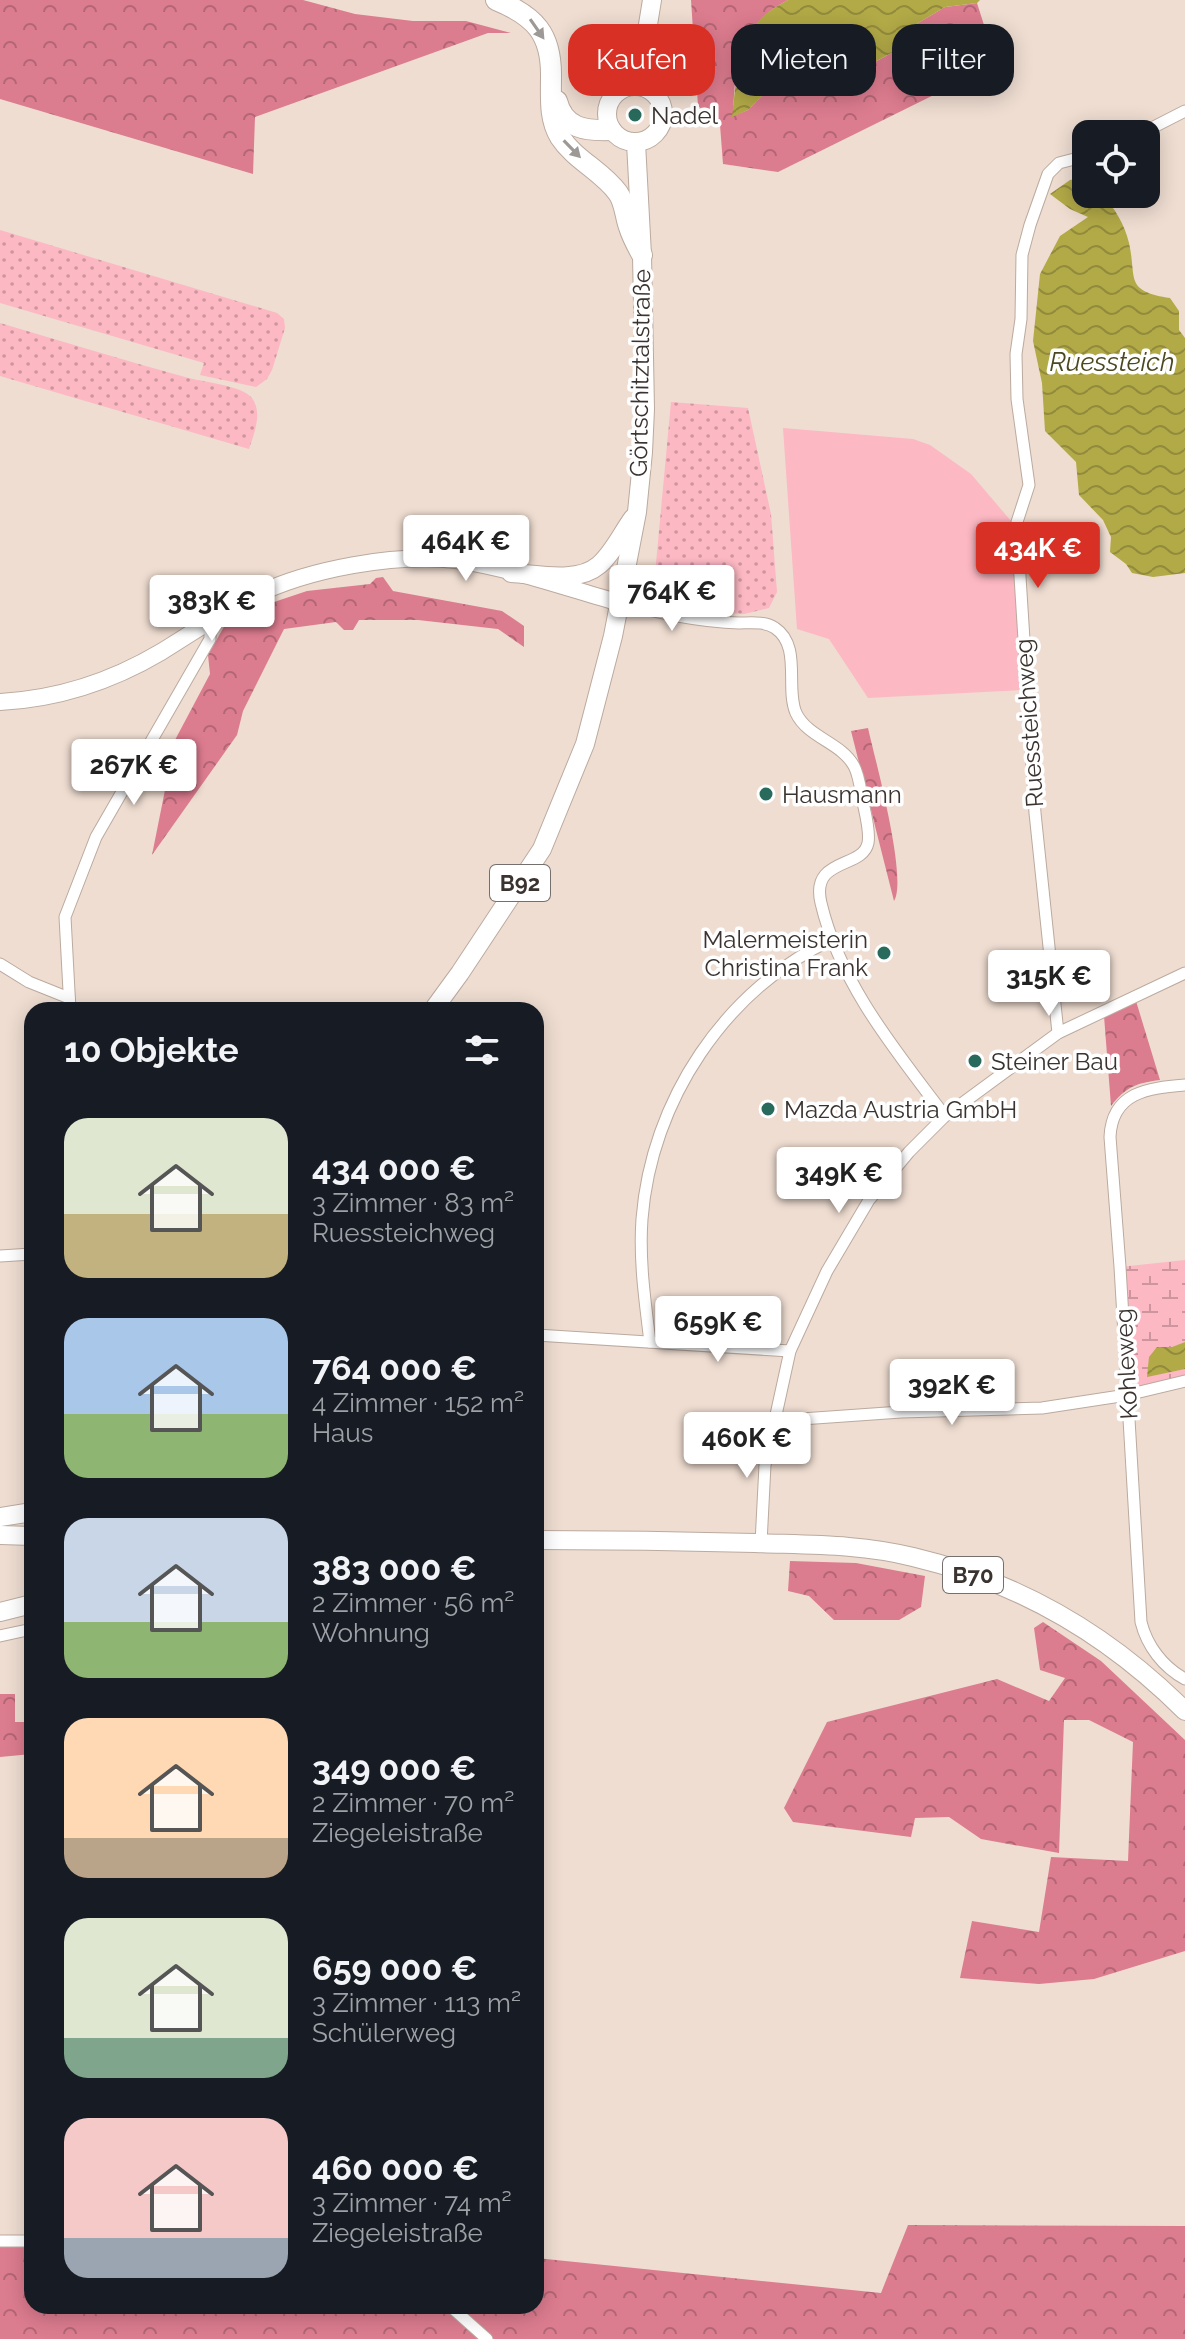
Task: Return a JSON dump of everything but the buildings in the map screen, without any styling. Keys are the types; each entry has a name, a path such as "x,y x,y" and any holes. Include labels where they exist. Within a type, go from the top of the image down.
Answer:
{"highway":[{"path":"496,0 516,8 534,21 543,33 548,47 552,116 560,136 619,195 642,255"},
{"path":"551,77 559,108 566,120 589,131 611,130"}],"main road":[{"path":"648,24 652,0"},
{"path":"613,96 607,113 611,130 626,142 636,143 646,141 662,126 663,105 657,96"},
{"name":"Görtschitztalstraße","path":"620,603 637,512 645,409 636,143"},
{"path":"511,573 561,576 589,571 607,556 637,512"},
{"path":"0,702 49,696 87,686 123,672 256,594 307,576 360,564 456,560 620,603"},
{"name":"B92","path":"439,1002 542,849 585,744 620,603"},
{"path":"0,1517 24,1513"},
{"path":"3,1536 24,1536"},
{"name":"B70","path":"544,1539 837,1544 913,1557 988,1580 1068,1617 1132,1662 1185,1711"},
{"path":"0,1612 24,1606"}],"street":[{"path":"1160,124 1185,111"},
{"name":"Ruessteichweg","path":"1058,1033 1035,816 1018,545 1017,522 1029,485 1017,399 1016,354 1021,319 1022,255 1030,225 1048,174 1059,163 1072,160"},
{"path":"620,603 700,620 763,624 774,627 783,636 789,649 796,712 807,729 844,754 855,767 865,811 868,843 862,853 828,870 820,884 820,900 833,939 880,1028 945,1116"},
{"path":"69,1002 65,917 96,837 210,639 210,621"},
{"path":"650,1342 641,1261 644,1200 657,1144 680,1086 711,1037 746,998 789,962 833,939"},
{"path":"0,964 65,1002"},
{"path":"761,1543 765,1465 790,1351 827,1271 869,1200 909,1152 945,1116 1058,1033 1185,973"},
{"name":"Kohleweg","path":"1185,1085 1139,1092 1116,1110 1110,1127 1141,1622 1149,1645 1185,1679"},
{"path":"0,1256 24,1254"},
{"path":"544,1335 790,1351"},
{"path":"773,1421 933,1410 1042,1408 1127,1395 1185,1381"},
{"path":"0,1636 24,1631"},
{"path":"0,2241 24,2241"},
{"path":"459,2314 487,2339"}],"green space":[{"path":"0,0 303,0 355,14 413,21 466,21 511,33 488,33 255,117 253,174 0,99"},
{"path":"691,0 788,0 771,10 757,24 731,24 733,116 748,110 762,96 876,96 876,61 892,53 892,96 932,96 778,172 723,164 720,125 698,106 697,96 715,96 715,24 693,24"},
{"path":"977,3 984,24 917,24 945,7"},
{"path":"0,230 277,313 284,319 285,328 272,370 267,379 256,387 200,375 204,363 0,303"},
{"path":"0,323 244,392 254,402 257,415 249,449 0,376"},
{"path":"671,402 748,408 771,514 777,592 769,608 744,614 684,609 662,603 655,574"},
{"path":"783,428 913,439 930,445 971,474 1011,521 1022,690 868,698 829,639 797,629"},
{"path":"383,577 393,591 502,611 524,626 524,647 498,629 418,620 359,620 353,630 344,630 336,622 284,629 243,711 237,735 152,855 175,740 210,674 208,655 225,625 259,607 307,591 370,584 376,578"},
{"path":"868,728 894,845 897,889 894,901 851,731"},
{"path":"1136,1001 1160,1080 1132,1087 1111,1106 1104,1016"},
{"path":"1185,1260 1185,1342 1173,1347 1147,1376 1185,1369 1185,1381 1127,1395 1120,1267"},
{"path":"790,1561 856,1563 925,1576 921,1607 899,1620 834,1620 809,1596 788,1591"},
{"path":"1043,1622 1101,1661 1185,1740 1185,1951 1094,1979 1039,1984 960,1978 972,1921 1039,1932 1051,1857 1128,1861 1133,1742 1089,1720 1064,1720 1059,1853 981,1839 949,1817 915,1818 911,1837 793,1822 784,1808 827,1722 997,1679 1049,1701 1065,1678 1040,1670 1034,1628"},
{"path":"0,1694 15,1694 15,1722 24,1722 24,1755 0,1757"},
{"path":"908,2225 1185,2226 1185,2339 0,2339 0,2238 24,2237 24,2314 544,2314 544,2259 881,2293"}],"water":[{"path":"788,0 980,0 945,7 917,24 892,24 892,53 876,61 876,24 756,24"},
{"path":"735,96 762,96 748,110 732,117"},
{"name":"Ruessteich","path":"1070,180 1072,208 1113,208 1127,236 1135,281 1145,292 1170,298 1179,311 1179,330 1185,338 1185,573 1153,577 1132,573 1110,552 1111,537 1103,520 1079,495 1076,462 1045,431 1042,383 1033,341 1040,274 1060,236 1088,217 1070,209 1050,194"},
{"path":"1185,1342 1185,1369 1147,1377 1149,1357 1157,1347 1172,1347"}],"place":[{"name":"Nadel","path":"635,115"},
{"name":"Hausmann","path":"766,794"},
{"name":"Malermeisterin Christina Frank","path":"884,953"},
{"name":"Steiner Bau","path":"975,1061"},
{"name":"Mazda Austria GmbH","path":"768,1109"}]}
